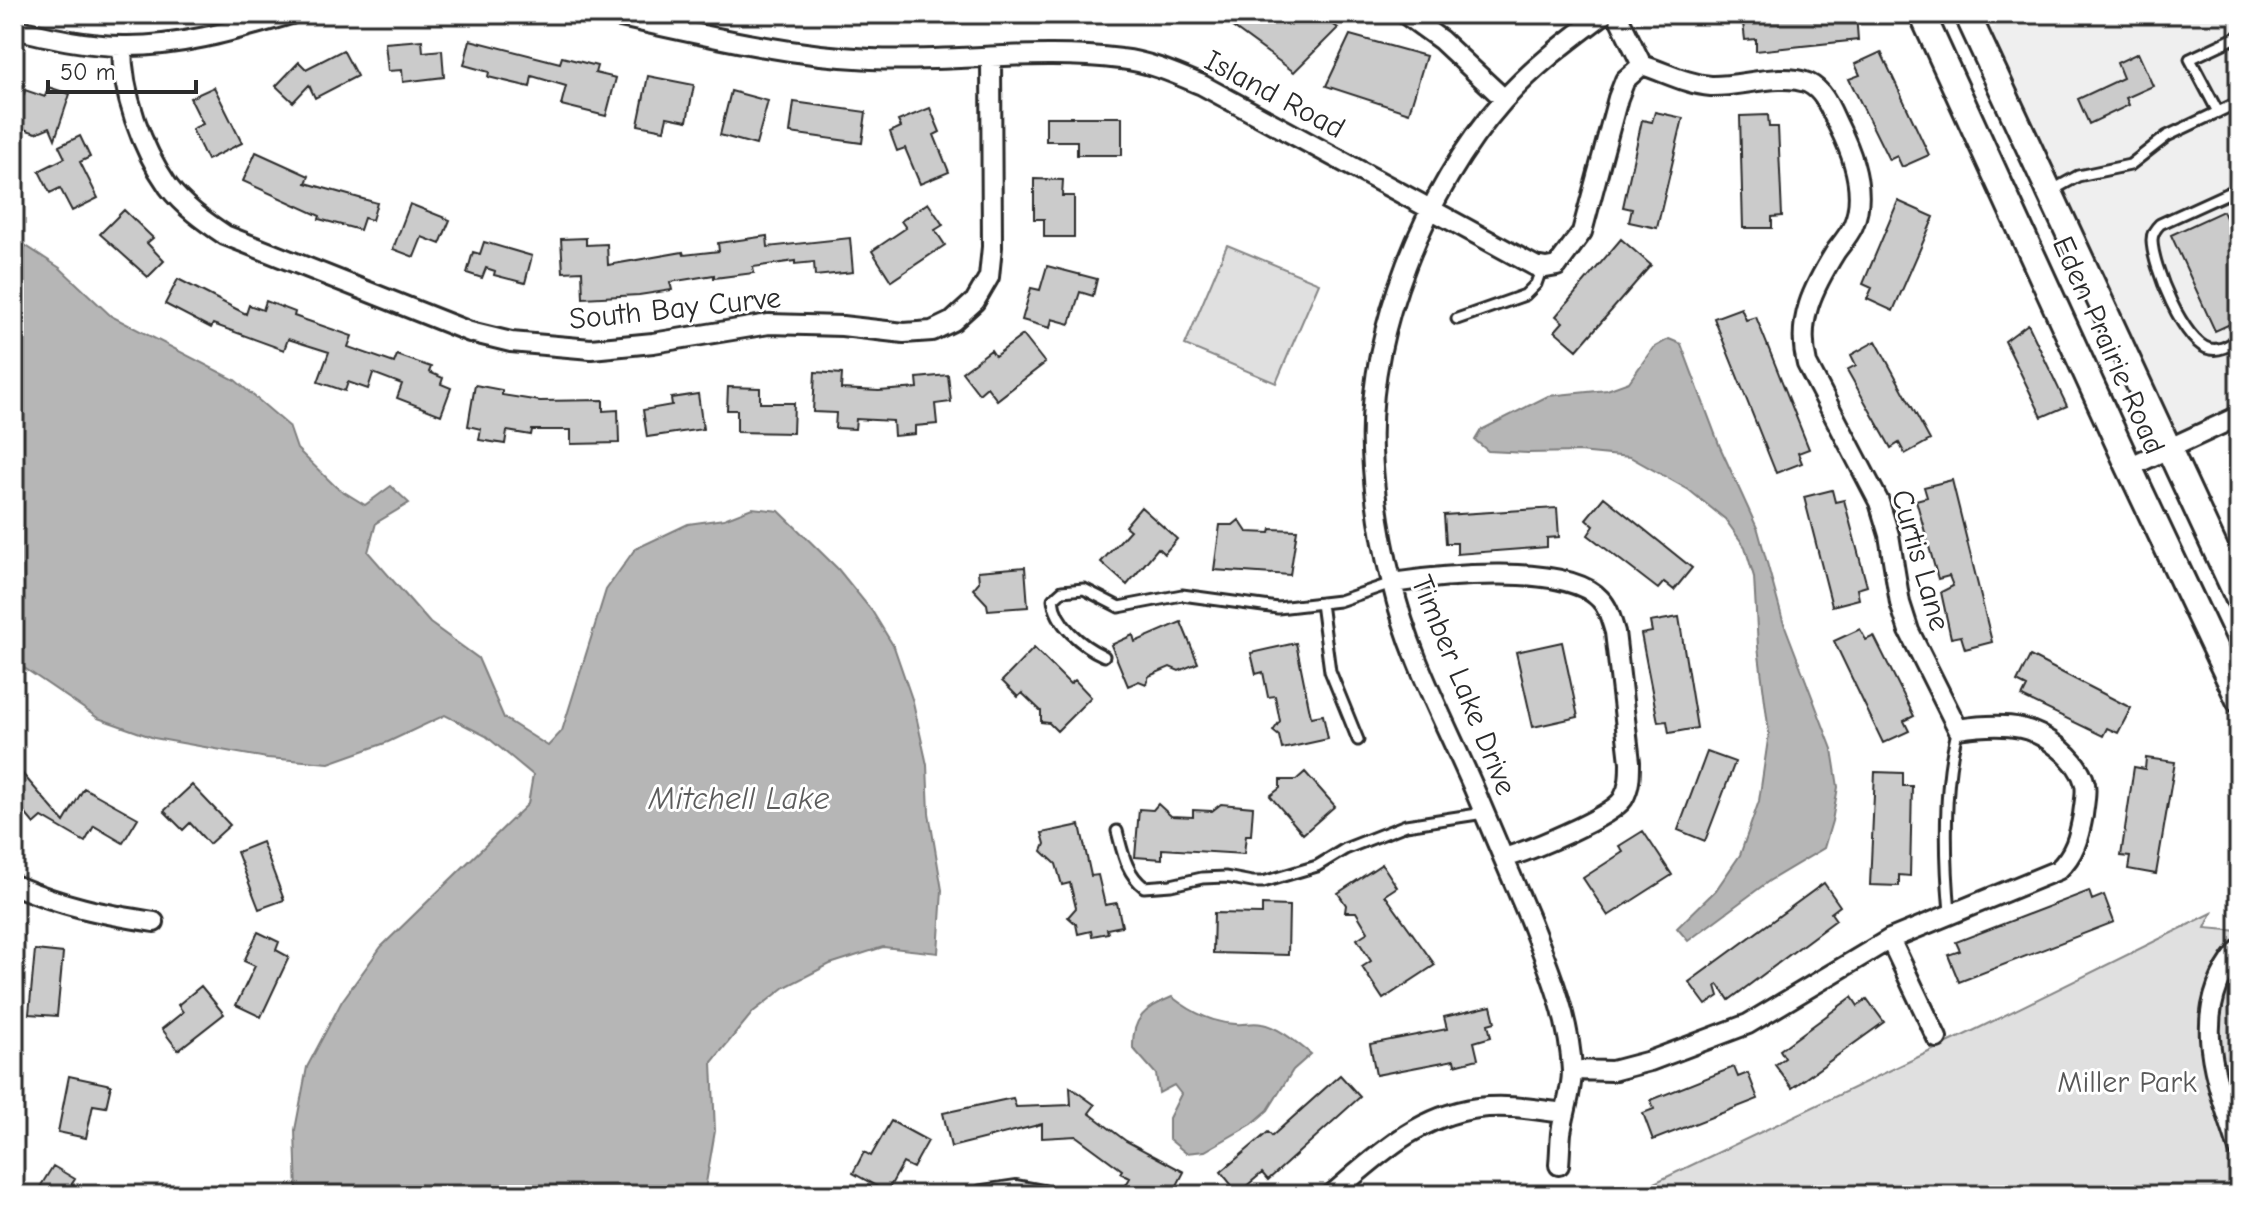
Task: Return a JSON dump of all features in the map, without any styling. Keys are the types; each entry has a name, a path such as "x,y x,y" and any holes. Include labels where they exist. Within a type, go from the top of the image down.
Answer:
{"main road":[{"name":"Eden Prairie Road","path":"1922,14 2239,700"},
{"name":"Eden Prairie Road","path":"1967,14 2239,600"}],"street":[{"path":"14,29 122,46 195,40 291,14"},
{"name":"Island Road","path":"607,14 750,46 811,55 874,59 1083,56 1123,59 1164,70 1202,85 1542,267"},
{"path":"1405,14 1441,40 1504,99"},
{"name":"Timber Lake Drive","path":"1559,1165 1572,1070 1559,1001 1504,858 1404,625 1378,517 1372,448 1377,382 1388,322 1406,261 1431,209 1470,143 1504,99 1567,41 1604,14"},
{"path":"1542,267 1557,266 1582,232 1618,98 1625,80 1642,65 1617,14"},
{"name":"South Bay Curve","path":"122,46 122,70 150,155 169,188 196,216 225,235 470,332 511,342 591,349 653,343 769,324 807,324 904,333 932,331 953,321 975,301 989,277 992,247 991,58"},
{"name":"Curtis Lane","path":"1642,65 1686,81 1712,86 1790,80 1806,82 1819,90 1826,100 1848,146 1856,172 1858,202 1853,225 1809,298 1802,344 1807,364 1879,502 1889,535 1900,603 1909,631 1958,729"},
{"path":"2129,467 2238,419"},
{"path":"1392,583 1506,575 1550,577 1598,596 1610,613 1615,632 1630,783 1622,800 1607,813 1504,858"},
{"path":"1572,1070 1612,1071 1748,1024 1890,939 2058,870 2067,861 2078,839 2086,793 2079,768 2058,748 2021,728 1958,729"},
{"path":"14,885 46,899 87,911 154,922"},
{"path":"1890,939 1937,1038"},
{"path":"2239,950 2221,980 2213,1002 2208,1034 2215,1074 2239,1150"},
{"path":"1331,1195 1415,1127 1448,1113 1481,1108 1565,1113"},
{"path":"982,1195 1016,1190 1043,1195"}],"lane":[{"path":"2218,112 2190,59 2239,36"},
{"path":"2051,191 2078,176 2130,165 2167,136 2239,102"},
{"path":"2239,188 2160,224 2153,231 2152,242 2163,282 2193,339 2207,349 2223,349 2239,339"},
{"path":"1457,319 1525,295 1536,284 1542,267"},
{"path":"1104,656 1085,648 1054,611 1053,599 1062,591 1084,589 1119,607 1182,595 1278,608 1339,601 1392,583"},
{"path":"1321,603 1330,671 1358,740"},
{"path":"1950,912 1947,836 1952,752 1958,729"},
{"path":"1117,831 1126,863 1134,879 1144,887 1202,878 1226,877 1252,882 1317,866 1345,849 1406,825 1484,813"}],"shaded area":[{"path":"2020,14 2239,14 2239,416 2169,449 1977,35"}],"green space":[{"path":"1227,245 1319,283 1276,383 1185,345"},
{"name":"Miller Park","path":"2212,913 2205,928 2239,931 2239,1195 1629,1195 1979,1028"}],"water":[{"name":"Mitchell Lake","path":"14,243 23,244 60,268 111,316 235,380 289,426 297,449 336,487 365,505 391,486 409,503 376,523 368,552 430,623 478,658 504,718 548,746 562,731 606,590 635,549 688,524 724,519 752,508 779,511 838,569 872,611 894,647 913,702 927,765 929,813 942,890 938,953 883,947 830,964 785,987 753,1012 712,1062 715,1131 705,1189 701,1195 297,1195 295,1130 307,1067 342,1001 381,947 528,804 533,775 486,736 445,715 388,742 329,763 267,758 154,738 98,718 14,661"},
{"path":"1669,339 1681,344 1720,447 1758,530 1783,621 1832,749 1838,787 1824,848 1769,881 1688,941 1677,928 1716,890 1740,855 1759,801 1769,733 1758,647 1754,577 1745,547 1725,519 1689,490 1630,457 1579,452 1488,451 1475,440 1481,430 1548,396 1607,390 1629,382 1653,348"},
{"path":"1172,997 1210,1019 1239,1024 1259,1023 1275,1028 1311,1054 1293,1070 1268,1110 1252,1124 1205,1151 1186,1153 1169,1139 1169,1118 1181,1094 1174,1085 1159,1093 1156,1074 1133,1048 1135,1029 1142,1015 1154,1005"}],"building":[{"path":"1234,14 1318,14 1338,28 1294,72 1227,23"},
{"path":"1742,14 1856,14 1858,40 1756,51 1756,39 1745,40"},
{"path":"1350,35 1426,56 1409,113 1326,86"},
{"path":"422,40 423,52 442,50 444,77 403,82 402,70 388,71 385,43"},
{"path":"470,40 560,63 562,57 597,66 595,73 616,78 606,116 561,105 566,86 532,76 530,87 488,77 489,72 464,65"},
{"path":"343,50 357,76 315,98 309,85 293,102 276,86 299,62 306,69"},
{"path":"1881,52 1929,155 1902,167 1897,156 1889,160 1849,79 1860,75 1855,64"},
{"path":"2138,53 2153,86 2126,98 2129,105 2089,124 2078,99 2123,78 2117,63"},
{"path":"648,76 694,85 687,121 667,117 664,130 638,125"},
{"path":"48,87 70,94 55,139 50,127 36,133 14,126 14,91 24,94 25,90 45,97"},
{"path":"214,87 242,143 207,160 192,129 203,124 190,98"},
{"path":"731,91 768,101 756,145 720,135"},
{"path":"794,102 866,112 862,143 790,133"},
{"path":"930,108 940,132 934,135 949,172 920,184 905,148 897,151 890,132 901,127 898,121"},
{"path":"1655,112 1683,118 1657,228 1629,222 1632,209 1623,207 1642,120 1652,122"},
{"path":"1768,115 1769,127 1778,127 1782,216 1772,217 1772,228 1743,228 1740,116"},
{"path":"1046,117 1122,117 1122,155 1077,155 1077,141 1046,141"},
{"path":"80,136 90,157 80,162 98,198 72,211 60,188 50,193 39,171 65,158 59,146"},
{"path":"256,152 309,176 306,183 377,203 372,220 364,218 360,230 319,219 320,216 243,181"},
{"path":"1034,179 1063,180 1062,196 1074,196 1074,237 1044,237 1044,219 1034,219"},
{"path":"1898,201 1934,217 1893,311 1867,299 1872,288 1863,284"},
{"path":"928,203 943,225 935,230 945,245 891,281 872,251 906,228 901,221"},
{"path":"410,204 450,220 440,244 422,237 414,257 393,249"},
{"path":"124,210 153,238 147,243 164,261 148,277 100,234"},
{"path":"2223,211 2239,246 2239,320 2215,331 2171,235"},
{"path":"767,236 768,247 850,238 853,272 815,276 814,262 795,264 795,261 753,267 754,273 670,282 672,290 583,298 582,271 563,272 561,239 586,238 586,245 607,244 608,265 683,252 684,255 719,251 718,243"},
{"path":"1621,239 1651,265 1577,350 1555,331 1563,322 1556,316"},
{"path":"484,242 532,256 525,283 494,275 495,271 486,268 482,278 467,273 473,252 480,254"},
{"path":"1047,266 1097,279 1093,296 1080,292 1070,324 1052,319 1050,328 1022,320 1031,288 1040,290"},
{"path":"178,279 246,314 249,305 263,310 266,301 295,312 294,316 352,336 348,347 394,363 397,355 431,367 429,372 443,378 441,384 451,388 441,415 397,398 402,384 373,373 368,389 348,382 345,391 318,382 329,352 288,339 284,350 213,324 211,328 165,304"},
{"path":"1741,308 1746,320 1756,317 1809,449 1798,453 1802,463 1776,473 1714,318"},
{"path":"2028,324 2067,406 2042,417 2005,341"},
{"path":"1023,335 1045,363 997,400 987,387 979,394 962,372 991,350 995,356"},
{"path":"1876,341 1930,440 1905,454 1899,443 1891,448 1847,370 1856,365 1851,355"},
{"path":"815,372 842,374 841,389 879,391 918,388 917,378 948,375 951,402 935,404 937,424 915,426 915,434 894,436 893,421 856,419 855,429 835,428 836,413 813,412"},
{"path":"475,385 502,390 502,395 540,401 603,400 603,411 618,410 619,443 571,444 571,430 532,430 531,435 507,431 505,444 479,440 481,429 468,426"},
{"path":"728,387 760,388 760,403 794,403 793,433 737,432 737,410 727,410"},
{"path":"698,394 703,429 647,437 643,410 672,405 671,398"},
{"path":"1952,480 1992,642 1965,649 1961,636 1951,638 1941,592 1953,586 1949,576 1938,579 1916,500 1927,497 1924,487"},
{"path":"1832,490 1835,502 1844,500 1867,586 1857,589 1859,599 1832,606 1804,497"},
{"path":"1604,497 1692,568 1674,590 1664,582 1658,589 1588,535 1594,526 1586,519"},
{"path":"1141,507 1177,539 1164,554 1158,548 1127,585 1101,562 1130,530 1125,526"},
{"path":"1557,508 1559,537 1547,538 1547,547 1457,554 1457,543 1446,543 1444,515"},
{"path":"1239,520 1247,532 1297,530 1290,575 1214,570 1220,525 1233,525"},
{"path":"1025,567 1028,607 988,610 987,604 973,589 979,582 978,571"},
{"path":"1679,617 1697,728 1669,733 1667,721 1658,722 1641,634 1652,632 1650,622"},
{"path":"1181,622 1198,663 1179,671 1170,667 1149,676 1146,684 1139,681 1128,686 1111,645 1133,635 1135,642"},
{"path":"1860,629 1866,640 1874,636 1914,716 1904,721 1909,731 1883,743 1834,641"},
{"path":"1562,642 1578,717 1533,727 1516,652"},
{"path":"1296,643 1311,717 1323,715 1328,739 1282,749 1279,736 1273,731 1280,721 1275,696 1268,697 1263,672 1256,674 1251,653"},
{"path":"1034,648 1070,684 1075,680 1091,697 1057,731 1049,723 1041,722 1041,711 1022,693 1018,697 1002,681"},
{"path":"2030,656 2131,708 2118,733 2107,728 2103,736 2022,697 2027,687 2017,682"},
{"path":"1707,752 1735,762 1705,841 1678,830"},
{"path":"2146,758 2175,762 2156,874 2128,869 2130,857 2121,856 2134,767 2145,769"},
{"path":"14,764 64,822 84,788 138,818 123,843 94,826 85,842 42,817 34,824 14,800"},
{"path":"1305,772 1335,806 1303,834 1270,796 1280,788 1280,780 1296,780"},
{"path":"1875,772 1903,773 1903,786 1912,786 1910,876 1899,875 1899,886 1870,885"},
{"path":"192,785 230,825 209,844 190,823 183,830 164,811"},
{"path":"1158,804 1171,816 1193,817 1193,810 1212,811 1221,804 1253,807 1251,835 1246,835 1244,854 1162,849 1162,859 1135,857 1139,809 1153,810"},
{"path":"1080,825 1091,876 1098,875 1105,905 1117,903 1122,926 1092,936 1091,931 1078,934 1076,924 1068,917 1076,908 1070,883 1062,885 1056,864 1042,851 1045,844 1042,833"},
{"path":"1643,831 1672,875 1608,916 1583,878 1623,852 1619,846"},
{"path":"262,842 284,900 259,909 237,852"},
{"path":"1382,864 1397,887 1385,895 1435,965 1383,999 1362,967 1371,961 1357,939 1368,932 1356,912 1345,912 1346,905 1338,893"},
{"path":"1824,883 1840,906 1831,913 1836,920 1729,1000 1719,985 1716,986 1719,996 1706,1005 1689,982"},
{"path":"2089,891 2092,900 2104,895 2114,922 1959,982 1948,955 1960,951 1956,942"},
{"path":"1262,905 1289,906 1288,955 1213,953 1214,913 1262,914"},
{"path":"258,932 279,942 276,950 289,957 261,1017 236,1005 255,966 244,961"},
{"path":"35,950 63,953 57,1016 29,1014"},
{"path":"201,986 224,1014 178,1050 162,1029 183,1012 178,1005"},
{"path":"1852,997 1858,1006 1867,999 1884,1022 1792,1088 1775,1065 1785,1058 1780,1050"},
{"path":"1491,1006 1495,1022 1488,1024 1491,1037 1474,1042 1478,1059 1455,1065 1454,1060 1376,1075 1370,1044 1447,1029 1444,1017"},
{"path":"1734,1067 1738,1077 1748,1073 1758,1099 1653,1140 1643,1113 1654,1109 1651,1100"},
{"path":"1340,1075 1360,1097 1268,1180 1262,1173 1238,1193 1221,1172 1268,1132 1272,1136"},
{"path":"69,1076 111,1085 106,1107 93,1105 86,1138 58,1132"},
{"path":"1070,1087 1095,1105 1089,1113 1126,1141 1184,1172 1172,1195 1155,1195 1145,1189 1142,1195 1133,1195 1123,1190 1130,1178 1120,1173 1122,1170 1076,1136 1042,1138 1042,1124 951,1147 943,1113 1013,1098 1016,1107 1071,1105"},
{"path":"891,1121 928,1141 913,1168 903,1163 887,1192 853,1173 864,1152 871,1156"},
{"path":"53,1166 75,1179 65,1195 35,1195"}]}
